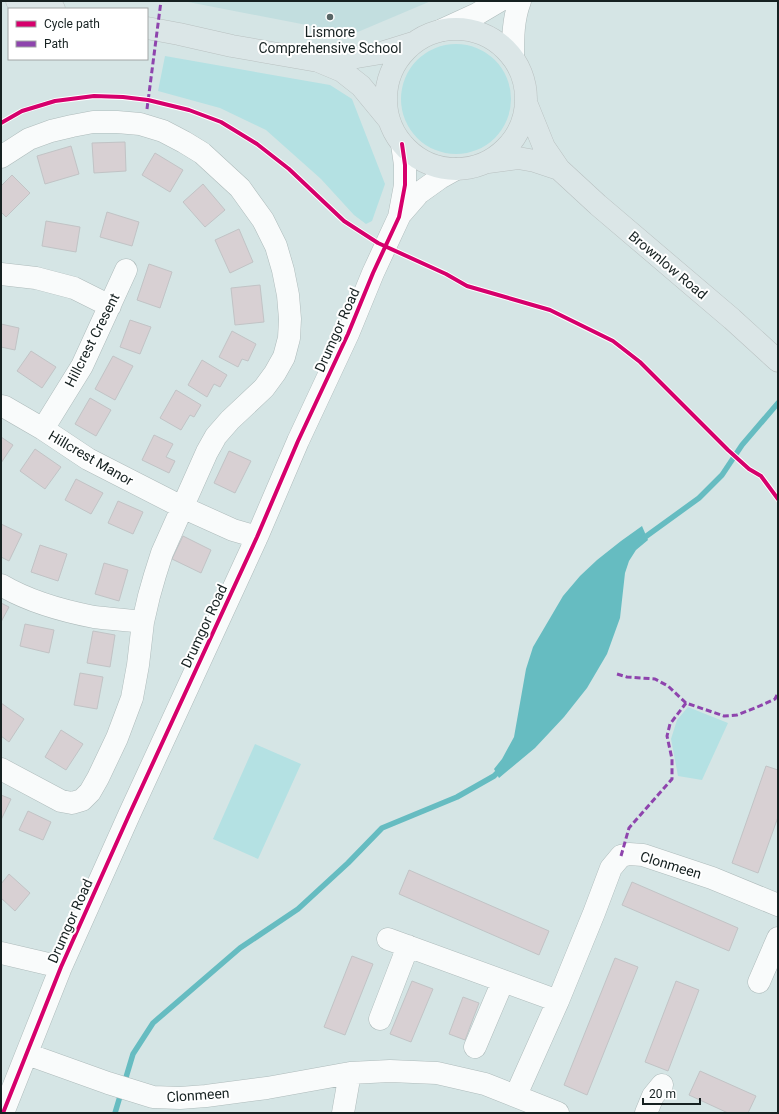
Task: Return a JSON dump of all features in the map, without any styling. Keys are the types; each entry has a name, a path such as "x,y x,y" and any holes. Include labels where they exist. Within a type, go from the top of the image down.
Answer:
{"main road":[{"path":"17,1 49,8"},
{"path":"148,28 318,62 342,71 361,86 389,120"},
{"path":"462,28 482,33 499,43 513,58 521,72 526,88 527,104 523,122 514,138 503,152 487,162 472,168 456,169 432,165 421,160 402,144 394,132 389,120 386,103 387,86 392,70 401,55 413,43 426,35 442,30 462,28"},
{"path":"318,62 375,54 413,43"},
{"name":"Brownlow Road","path":"527,104 544,147 558,169 732,319 778,361"},
{"name":"Brownlow Road","path":"487,162 518,158 535,161 558,169"}],"street":[{"path":"442,30 499,1"},
{"path":"513,58 514,23 520,1"},
{"path":"1,157 29,139 51,131 93,122 140,124 163,131 184,142 202,153 240,188 263,220 276,246 288,295 290,319 289,338 284,357 264,388 230,420 216,436 207,452 162,553 143,622 132,698 117,738 90,792 82,800 72,803 61,801 1,769"},
{"name":"Drumgor Road","path":"3,1113 61,967 132,808 257,537 298,441 348,334 373,273 399,217 405,185 406,165 402,144"},
{"name":"Drumgor Road","path":"399,217 419,193 456,169"},
{"name":"Hillcrest Cresent","path":"43,430 82,366 126,270"},
{"path":"1,274 36,278 74,288 110,306"},
{"name":"Hillcrest Manor","path":"1,406 43,430 88,459 182,507 233,530 257,537"},
{"path":"1,585 16,594 95,617 143,622"},
{"name":"Clonmeen","path":"516,1095 558,1001 611,868 621,856 629,854 643,855 712,878 778,904"},
{"path":"759,982 778,938"},
{"path":"380,1019 398,942 558,1001"},
{"path":"1,953 61,967"},
{"path":"476,1047 503,981"},
{"name":"Clonmeen","path":"27,1054 108,1083 153,1097 180,1098 206,1096 267,1088 350,1073 390,1071 437,1073 486,1084 558,1113"},
{"path":"343,1113 350,1073"},
{"path":"646,1113 654,1096 662,1085"}],"shaded area":[{"name":"Lismore Comprehensive School","path":"183,1 431,1 353,34"},
{"path":"456,44 477,48 487,53 495,60 502,68 507,78 511,99 507,120 502,130 495,138 487,145 477,150 456,154 435,150 425,145 417,138 410,130 405,120 401,99 405,78 410,68 417,60 425,53 435,48"},
{"path":"165,56 330,85 352,99 385,184 372,221 366,224 354,215 321,179 266,130 220,108 158,91"},
{"path":"688,707 728,723 702,780 678,776 671,739 677,720"},
{"path":"255,744 301,764 258,859 213,839"}],"water":[{"path":"642,526 648,540 636,550 629,561 625,573 620,618 607,654 587,688 564,717 535,748 499,778 494,769 502,759 514,737 526,669 533,647 563,596 580,576 597,560"}],"building":[{"path":"125,142 126,171 94,173 92,143"},
{"path":"71,146 79,174 45,184 37,156"},
{"path":"155,153 183,170 170,192 142,175"},
{"path":"12,175 30,193 6,217 1,212 1,186"},
{"path":"203,184 225,210 205,227 183,202"},
{"path":"107,212 139,222 132,246 100,237"},
{"path":"46,221 80,227 76,252 42,246"},
{"path":"239,229 253,262 230,273 215,240"},
{"path":"149,264 172,272 160,308 137,300"},
{"path":"260,285 264,322 235,325 231,288"},
{"path":"130,320 151,327 140,354 120,347"},
{"path":"1,324 19,328 15,350 1,347"},
{"path":"232,331 256,344 248,361 242,359 238,367 219,357"},
{"path":"31,351 56,367 42,388 17,371"},
{"path":"113,356 133,366 115,400 95,389"},
{"path":"202,360 227,375 220,387 214,384 207,397 188,385"},
{"path":"176,390 201,405 194,417 190,415 181,430 160,418"},
{"path":"90,398 111,410 96,436 75,424"},
{"path":"154,435 173,444 166,457 175,461 169,473 142,460"},
{"path":"1,437 13,445 1,463"},
{"path":"35,449 61,467 45,489 20,471"},
{"path":"229,451 251,461 235,493 214,483"},
{"path":"76,479 103,493 91,514 65,500"},
{"path":"118,501 143,512 133,534 108,523"},
{"path":"1,524 22,534 9,561 1,557"},
{"path":"183,536 211,550 201,573 172,559"},
{"path":"40,545 67,554 58,581 31,572"},
{"path":"104,563 128,570 119,601 95,594"},
{"path":"1,603 9,607 1,622"},
{"path":"25,624 54,630 49,653 20,646"},
{"path":"93,631 115,635 110,667 87,663"},
{"path":"80,673 103,677 97,709 74,705"},
{"path":"1,703 24,719 9,742 1,736"},
{"path":"61,730 83,744 66,770 45,757"},
{"path":"766,766 778,770 778,817 758,873 732,863"},
{"path":"1,795 11,799 1,820"},
{"path":"28,811 51,822 43,840 19,830"},
{"path":"409,870 549,931 539,955 399,894"},
{"path":"9,874 30,893 15,911 1,898 1,884"},
{"path":"632,882 738,928 729,951 622,905"},
{"path":"352,956 373,964 345,1035 324,1027"},
{"path":"615,958 638,967 587,1095 564,1085"},
{"path":"412,981 433,989 411,1042 390,1034"},
{"path":"676,981 699,990 668,1071 645,1062"},
{"path":"463,997 479,1003 465,1040 449,1034"},
{"path":"700,1071 756,1096 748,1113 728,1113 689,1095"}],"waterway":[{"path":"641,540 699,498 722,475 742,445 778,403"},
{"path":"124,1084 133,1054 153,1023 240,948 298,909 348,863 382,828 457,797 494,776 501,769"},
{"path":"115,1113 121,1093"}],"marked path":[{"path":"147,109 161,1"},
{"path":"617,674 627,677 655,679 668,686 686,703 724,716 737,715 755,708 775,699 778,693"},
{"path":"621,856 629,828 672,779 672,759 667,736 670,724 686,703"}],"cycle path":[{"path":"1,123 22,111 55,101 94,96 148,100 189,110 221,122 257,144 289,169 344,221 378,243 446,274 467,286 550,310 613,341 640,362 728,450 749,469 761,476 778,499"},
{"path":"3,1113 61,967 257,537 298,441 348,334 373,273 399,217 405,185 405,165 402,144"}],"place":[{"name":"Lismore Comprehensive School","path":"330,17"}]}
